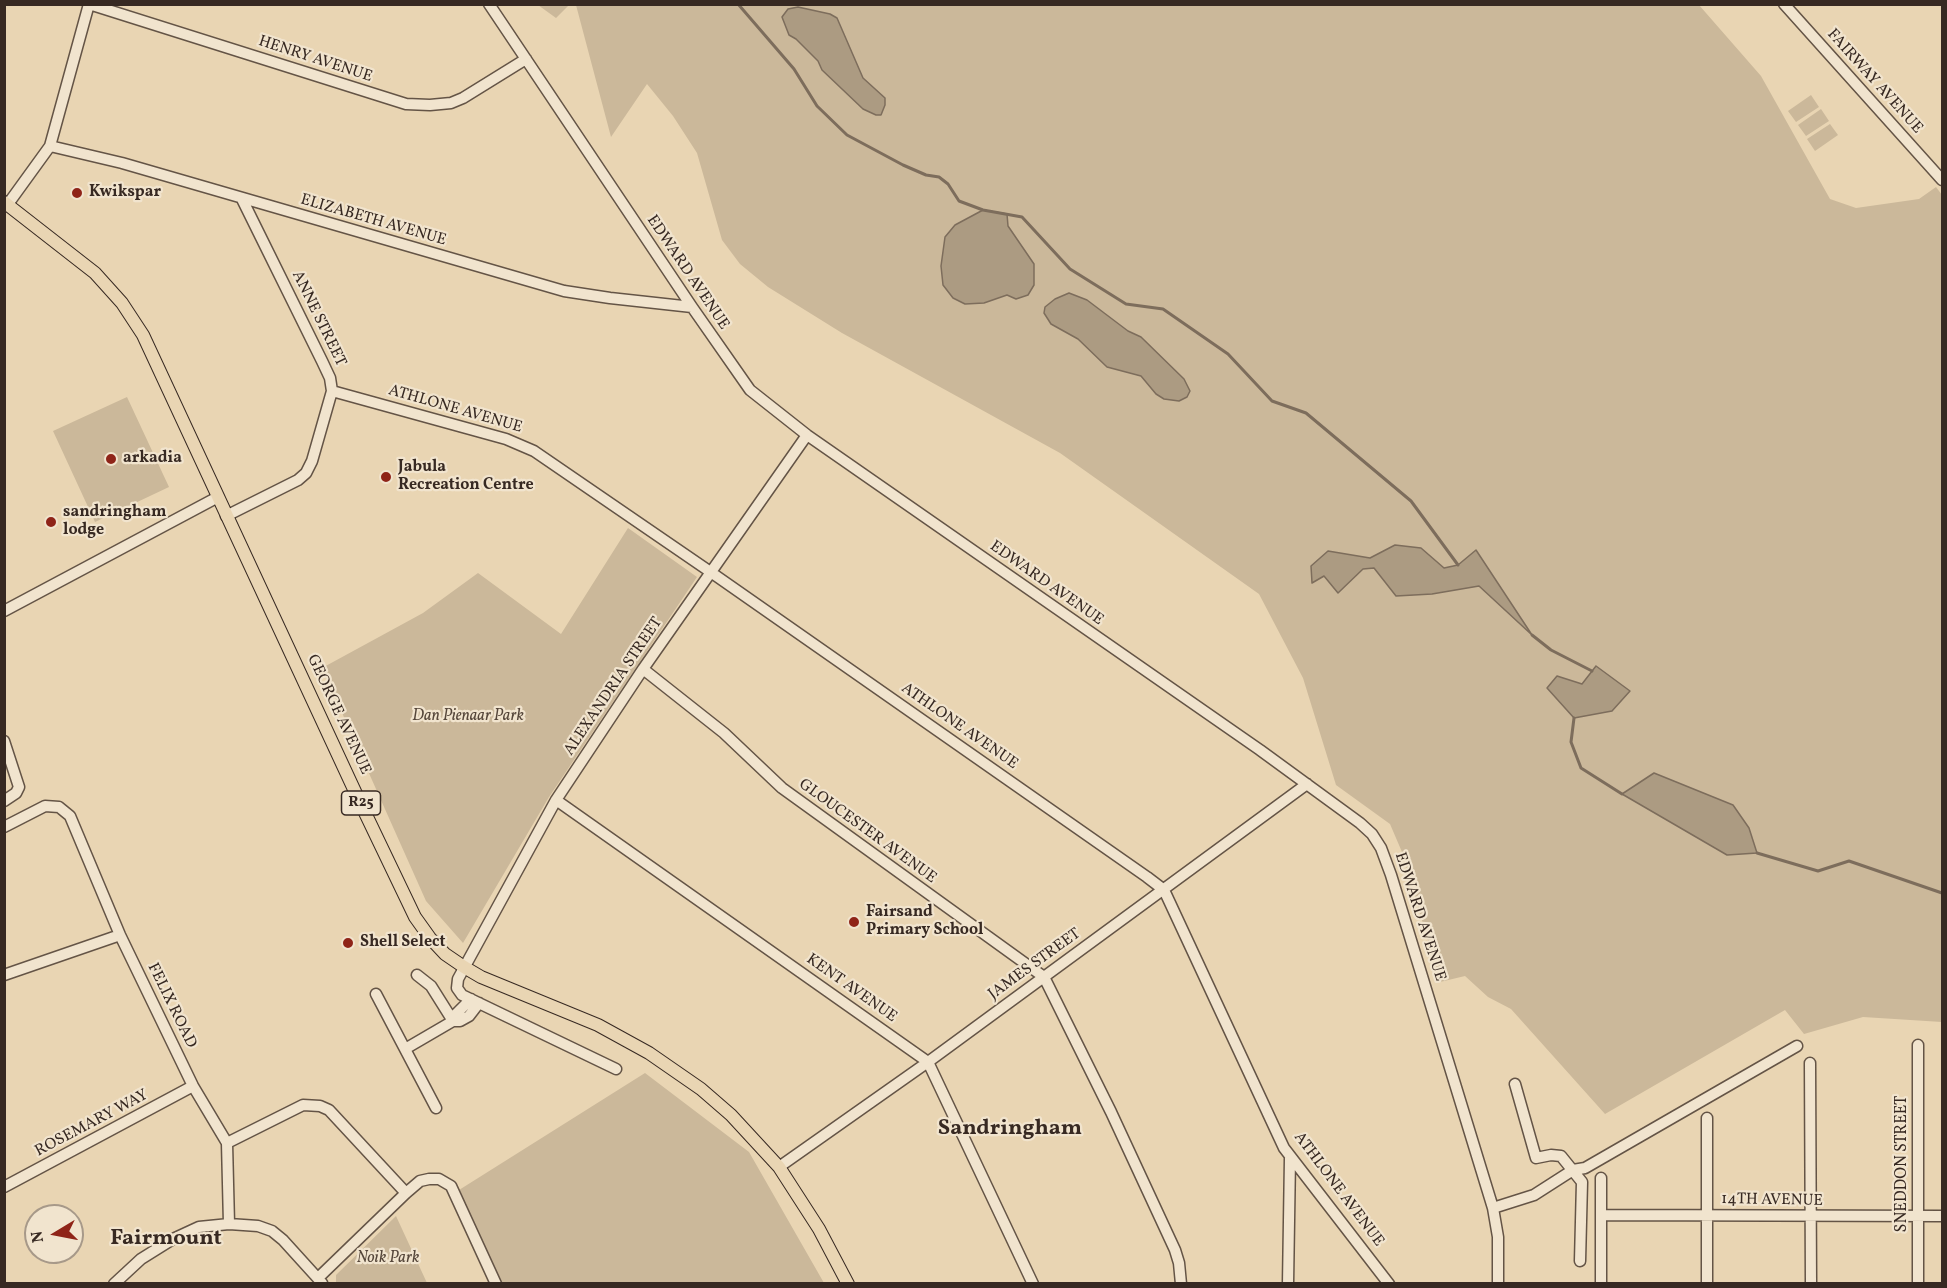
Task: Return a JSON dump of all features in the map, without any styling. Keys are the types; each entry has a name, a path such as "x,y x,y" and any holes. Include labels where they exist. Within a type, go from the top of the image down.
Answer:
{"main road":[{"name":"GEORGE AVENUE","path":"7,203 95,273 132,317 159,366 226,516 415,916 430,938 445,954 481,977 598,1025 678,1071 731,1115 779,1167 819,1229 848,1284"}],"street":[{"name":"HENRY AVENUE","path":"89,4 406,104 451,103 526,59"},
{"path":"7,203 50,146 89,4"},
{"name":"EDWARD AVENUE","path":"489,4 750,390 807,435 1307,784 1372,834 1381,848 1391,875 1493,1208 1497,1224 1498,1284"},
{"name":"FAIRWAY AVENUE","path":"1784,4 1942,180"},
{"name":"ELIZABETH AVENUE","path":"50,146 122,164 564,291 692,307"},
{"name":"ANNE STREET","path":"226,516 298,480 306,473 312,461 333,391 322,361 242,199"},
{"name":"ATHLONE AVENUE","path":"333,391 526,446 712,573 1164,891 1290,1158 1389,1284"},
{"name":"ALEXANDRIA STREET","path":"464,967 556,800 643,669 807,435"},
{"path":"4,611 218,497"},
{"name":"GLOUCESTER AVENUE","path":"643,669 724,733 782,788 1044,977 1111,1112 1175,1250 1181,1284"},
{"path":"4,741 19,787 16,793 4,801"},
{"name":"JAMES STREET","path":"779,1167 1164,891 1307,784"},
{"name":"KENT AVENUE","path":"556,800 928,1062 1033,1284"},
{"name":"FELIX ROAD","path":"4,827 45,806 59,807 70,816 120,935 193,1086 227,1143 229,1224"},
{"path":"4,975 120,935"},
{"path":"464,967 458,979 457,988 462,994 616,1069"},
{"path":"417,975 437,995 453,1021"},
{"path":"376,994 436,1107"},
{"path":"405,1049 453,1021 460,1021 469,1016 475,1001"},
{"name":"SNEDDON STREET","path":"1918,1045 1918,1284"},
{"path":"1493,1208 1534,1195 1574,1170 1585,1168 1797,1046"},
{"path":"1810,1063 1811,1284"},
{"path":"1515,1084 1536,1158 1557,1154 1574,1170 1582,1182 1580,1261"},
{"name":"ROSEMARY WAY","path":"4,1187 193,1086"},
{"path":"227,1143 303,1105 320,1106 328,1110 406,1193"},
{"path":"1707,1118 1707,1284"},
{"path":"1288,1284 1290,1158"},
{"path":"1601,1178 1601,1284"},
{"path":"117,1282 141,1259 173,1239 198,1227 229,1224 258,1226 272,1231 320,1281 420,1181 439,1179 451,1186 496,1284"},
{"name":"14TH AVENUE","path":"1601,1215 1942,1216"}],"green space":[{"path":"538,5 569,5 556,18"},
{"path":"576,5 1699,5 1761,76 1830,199 1856,208 1919,199 1936,187 1942,195 1942,1022 1863,1017 1804,1034 1785,1010 1605,1114 1511,1009 1488,997 1465,976 1440,982 1402,852 1390,824 1336,785 1303,678 1259,594 1060,453 842,333 768,287 740,264 722,240 697,153 673,116 647,84 611,137"},
{"path":"1811,95 1819,107 1796,122 1788,111"},
{"path":"1821,109 1829,121 1806,136 1798,125"},
{"path":"1830,124 1838,135 1815,151 1807,139"},
{"name":"arkadia","path":"127,397 169,487 95,522 53,431"},
{"name":"Dan Pienaar Park","path":"628,528 697,577 549,797 463,943 426,901 322,668 423,613 478,573 561,634"},
{"path":"645,1073 749,1152 824,1283 502,1283 459,1190"},
{"name":"Noik Park","path":"396,1216 427,1283 336,1283 336,1275"}],"shaded area":[{"path":"798,7 830,14 837,18 863,78 885,98 881,115 863,109 822,70 818,61 796,39 789,35 782,17 788,9"},
{"path":"983,210 1007,214 1008,226 1034,264 1034,285 1028,295 1016,299 1007,295 984,303 965,304 953,298 943,285 941,266 945,237 955,225"},
{"path":"1069,293 1087,300 1128,331 1141,337 1184,379 1190,391 1187,397 1179,401 1164,399 1156,394 1141,376 1107,367 1078,339 1051,324 1044,313 1045,307 1055,299"},
{"path":"1395,545 1421,548 1444,568 1458,565 1476,550 1532,635 1479,586 1432,594 1396,596 1374,568 1363,569 1338,593 1324,576 1312,583 1311,566 1328,551 1370,558"},
{"path":"1596,666 1630,691 1612,711 1574,718 1547,688 1557,676 1582,684"},
{"path":"1654,773 1733,805 1749,828 1757,853 1727,855 1622,794"}],"waterway":[{"path":"738,4 794,69 817,106 847,135 903,165 926,175 939,177 948,184 959,201 983,210 1022,217 1070,269 1126,304 1163,309 1228,354 1272,401 1306,413 1411,501 1458,565"},
{"path":"1532,635 1551,650 1592,671"},
{"path":"1574,718 1571,742 1581,768 1622,794"},
{"path":"1757,853 1818,871 1849,861 1942,893"}],"place":[{"name":"Kwikspar","path":"77,193"},
{"name":"arkadia","path":"111,459"},
{"name":"Jabula Recreation Centre","path":"386,477"},
{"name":"sandringham lodge","path":"51,522"},
{"name":"Fairsand Primary School","path":"854,922"},
{"name":"Shell Select","path":"348,943"}],"district":[{"name":"Sandringham","path":"1010,1130"},
{"name":"Fairmount","path":"166,1240"}]}
